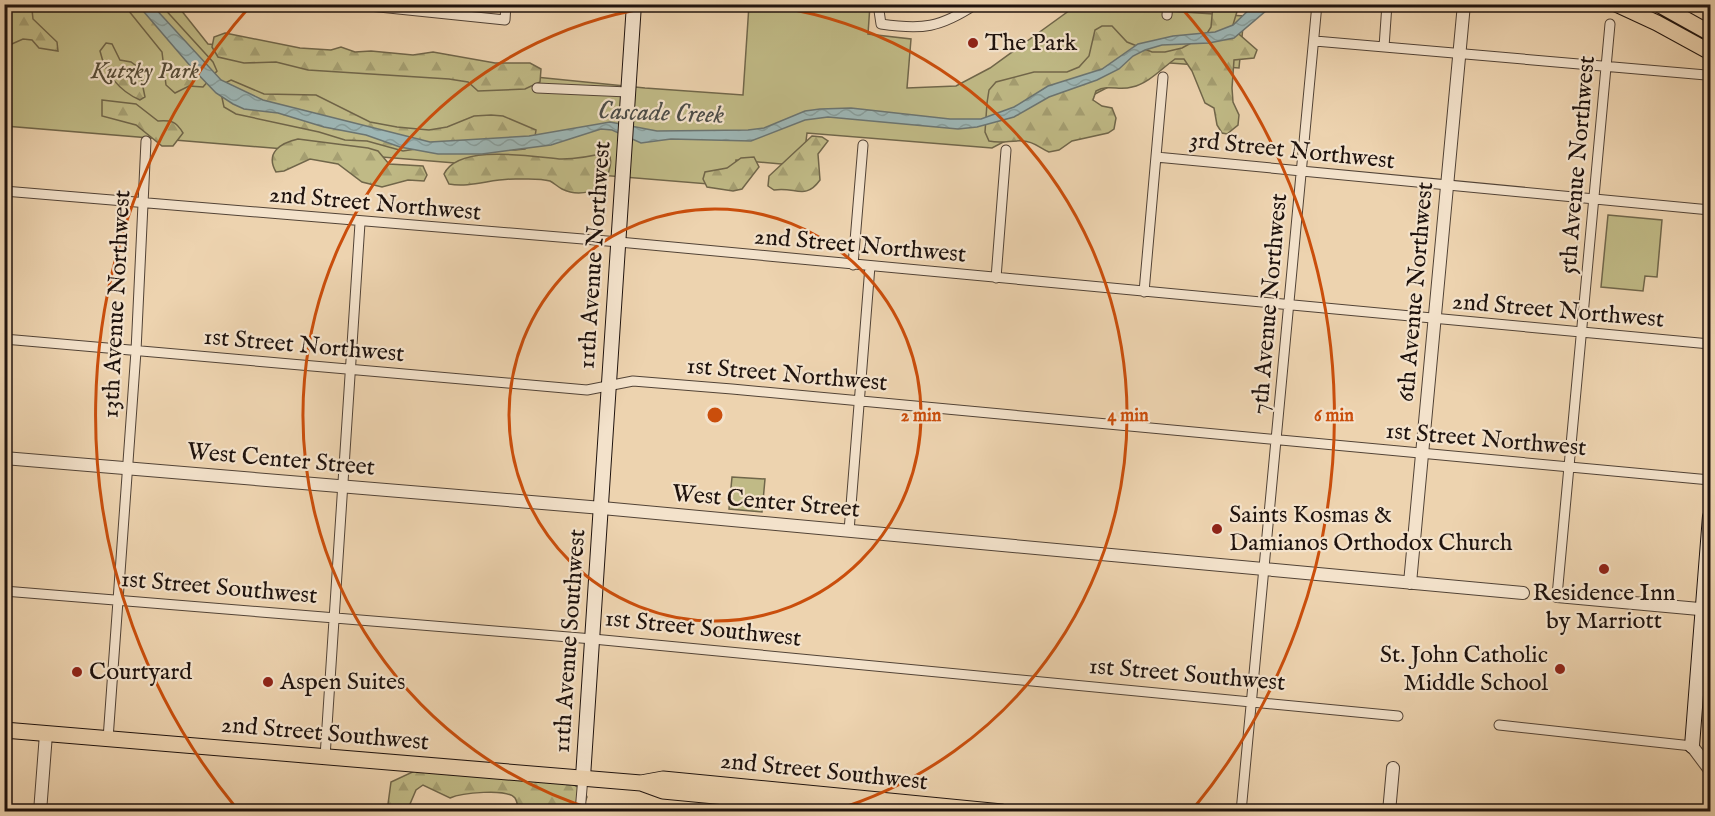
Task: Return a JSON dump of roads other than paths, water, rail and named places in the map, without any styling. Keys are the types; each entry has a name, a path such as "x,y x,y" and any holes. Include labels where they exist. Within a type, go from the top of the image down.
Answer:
{"main road":[{"name":"11th Avenue Northwest","path":"602,508 634,4"},
{"path":"1616,4 1710,52"},
{"path":"1658,4 1710,33"},
{"name":"11th Avenue Southwest","path":"583,777 602,508"},
{"path":"1692,746 1706,610 1710,516"},
{"name":"2nd Street Southwest","path":"4,730 641,783 663,779 879,812"},
{"name":"2nd Street Southwest","path":"832,804 1002,812"}],"street":[{"path":"350,4 505,20 506,4"},
{"path":"878,4 881,24 912,29 937,26 976,4"},
{"path":"1167,15 1168,4"},
{"name":"7th Avenue Northwest","path":"1241,812 1317,4"},
{"path":"1384,47 1387,4"},
{"name":"6th Avenue Northwest","path":"1410,583 1464,4"},
{"name":"5th Avenue Northwest","path":"1557,596 1610,24"},
{"path":"1315,41 1706,75"},
{"path":"1143,292 1163,77"},
{"path":"537,88 628,92"},
{"name":"13th Avenue Northwest","path":"108,739 136,351 141,203 146,141"},
{"path":"853,265 863,145"},
{"path":"996,278 1006,150"},
{"name":"3rd Street Northwest","path":"1156,157 1710,210"},
{"name":"2nd Street Northwest","path":"4,191 360,223 619,242 1710,344"},
{"path":"325,757 336,619 360,223"},
{"path":"849,531 870,266"},
{"name":"1st Street Northwest","path":"4,339 587,390 633,381 860,400 1422,455 1710,480"},
{"name":"West Center Street","path":"4,458 602,508 1522,593"},
{"name":"1st Street Southwest","path":"4,591 593,639 1398,716"},
{"path":"1557,596 1706,610"},
{"path":"1499,725 1692,746 1710,770"},
{"path":"40,812 46,734"},
{"path":"1389,812 1393,768"},
{"path":"580,812 583,777"}],"water":[{"path":"138,5 152,5 221,80 263,100 430,142 529,136 610,122 657,131 748,130 764,128 805,111 820,109 851,108 950,119 981,119 1014,107 1048,86 1102,69 1138,44 1173,36 1215,32 1233,25 1254,5 1273,5 1234,38 1209,43 1162,45 1145,50 1133,56 1119,69 1097,80 1049,97 1014,117 977,127 958,129 828,117 805,120 751,141 671,139 641,143 612,130 601,129 551,145 482,154 438,154 400,147 366,135 324,127 278,113 244,109 233,104 216,93 192,68"}],"place":[{"name":"The Park","path":"973,43"},
{"name":"Saints Kosmas & Damianos Orthodox Church","path":"1217,529"},
{"name":"Residence Inn by Marriott","path":"1604,569"},
{"name":"St. John Catholic Middle School","path":"1560,669"},
{"name":"Courtyard","path":"77,672"},
{"name":"Aspen Suites","path":"268,682"}],"park label":[{"name":"Kutzky Park","path":"145,71"}],"water label":[{"name":"Cascade Creek","path":"661,113"}]}
